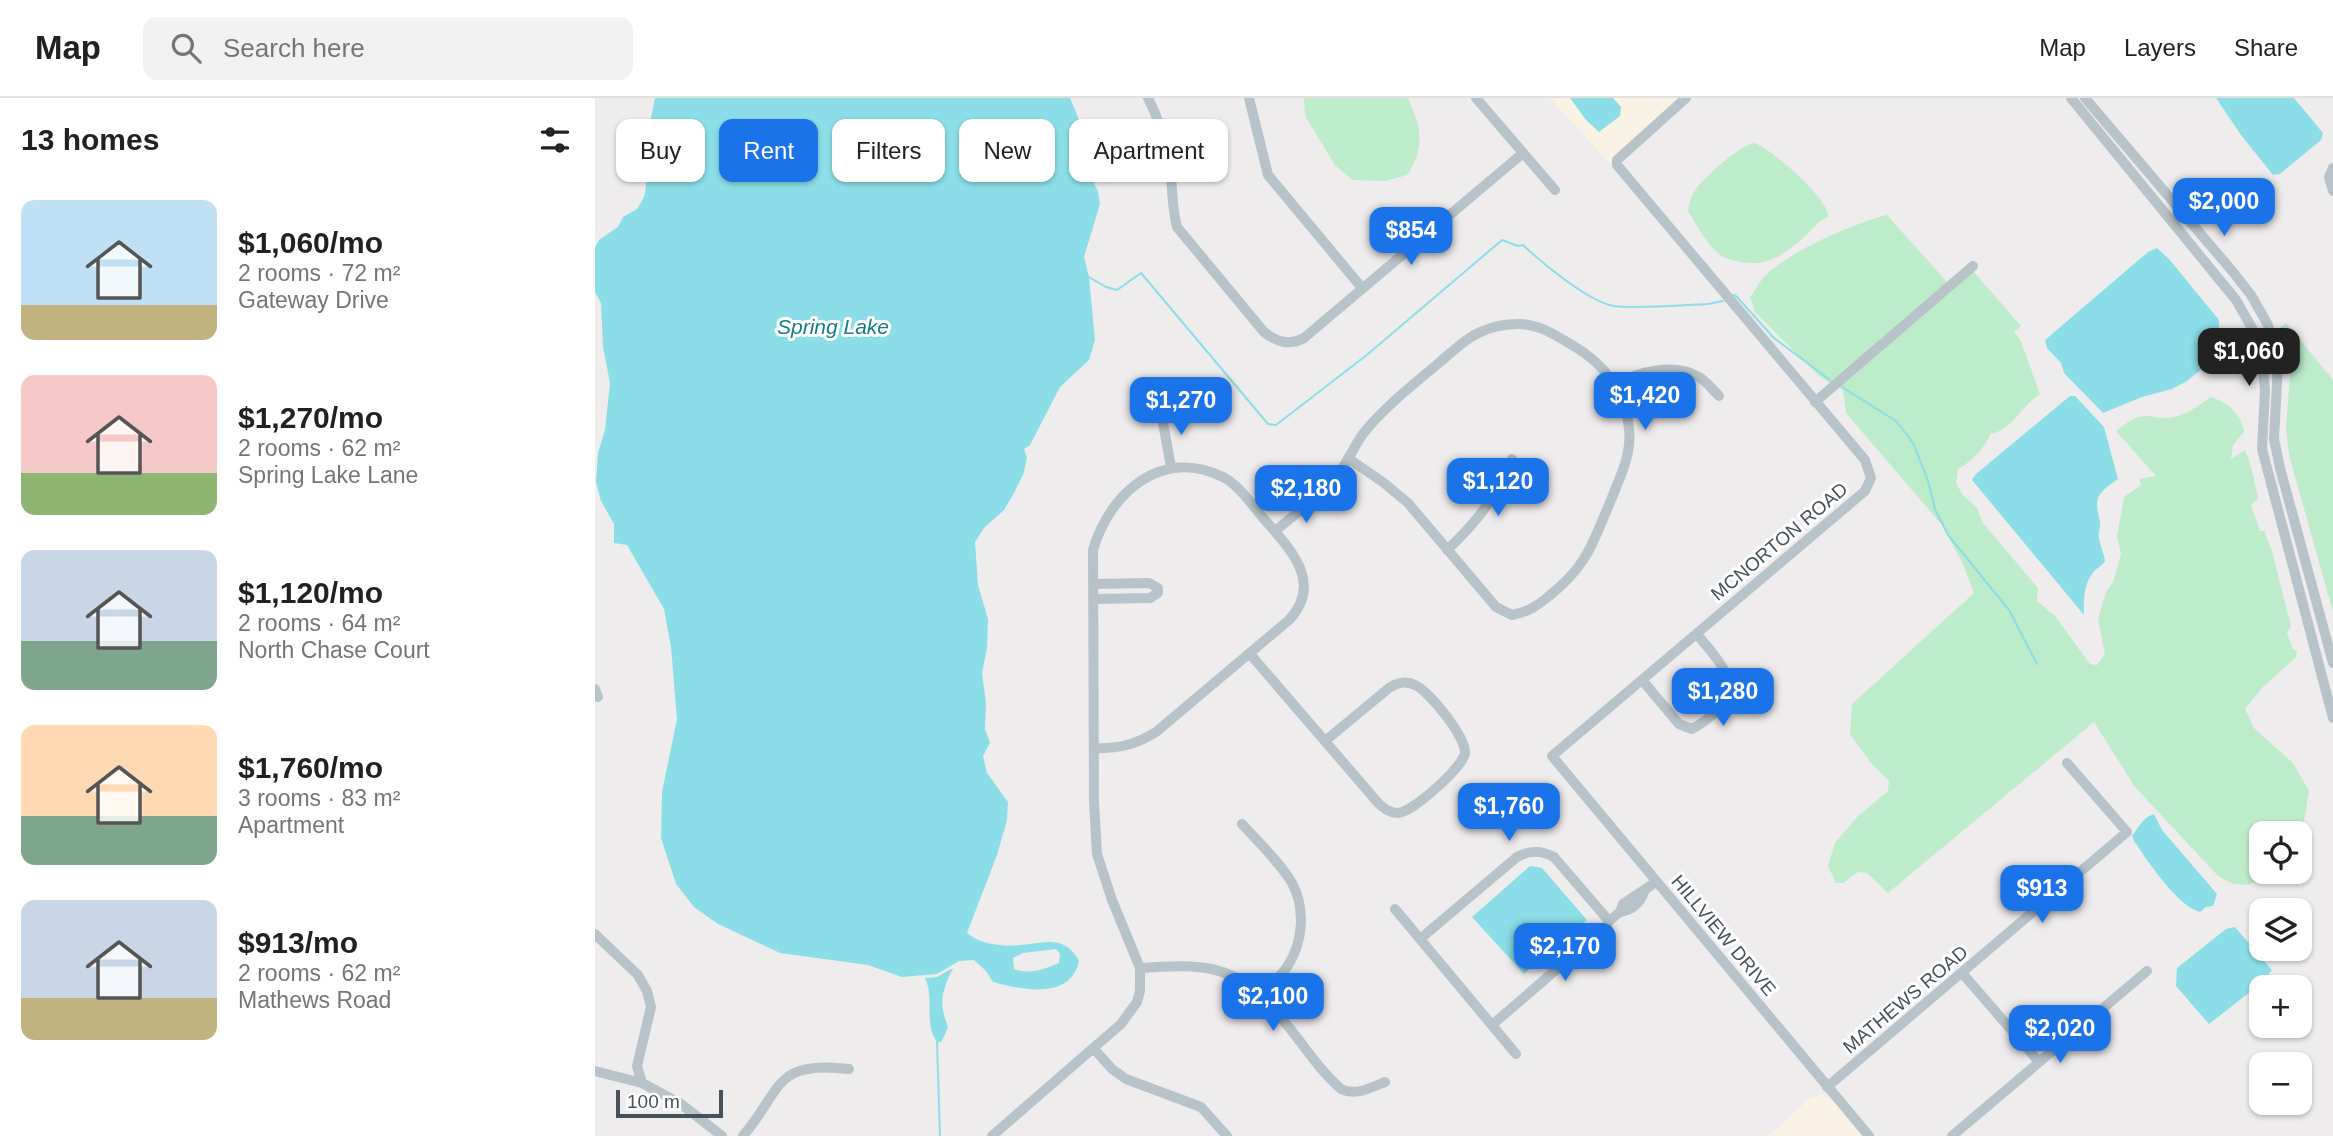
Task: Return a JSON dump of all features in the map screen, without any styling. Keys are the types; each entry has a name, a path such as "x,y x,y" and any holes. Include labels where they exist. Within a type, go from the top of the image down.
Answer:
{"street":[{"path":"1148,98 1169,161 1177,227 1264,332 1285,343 1295,343 1304,338 1523,153"},
{"path":"1249,98 1256,117 1263,163 1268,174 1362,288"},
{"path":"1476,98 1555,190"},
{"name":"MCNORTON ROAD","path":"1552,757 1870,484 1871,471 1865,460 1620,171 1616,160 1686,98"},
{"path":"2071,98 2236,300 2252,328 2262,356 2265,391 2262,449 2333,719"},
{"path":"2085,98 2251,295 2268,325 2278,364 2274,439 2280,468 2329,629 2333,663"},
{"path":"2333,168 2329,177 2333,191"},
{"path":"2210,269 2221,258"},
{"path":"1815,402 1973,266"},
{"path":"1275,531 1339,473 1348,458 1364,432 1386,407 1465,341 1495,326 1529,324 1546,330 1585,352 1602,366 1615,385 1625,406 1629,429 1626,461 1589,552 1570,579 1534,608 1512,615 1501,612 1496,607 1408,503 1348,458"},
{"path":"1615,385 1633,374 1666,369 1698,376 1719,396"},
{"path":"1161,412 1171,467"},
{"path":"2263,412 2276,414"},
{"path":"1447,550 1472,527 1487,508 1512,459"},
{"path":"992,1136 1094,1049 1130,1014 1140,992 1140,968 1112,900 1097,854 1094,802 1093,550 1105,521 1125,495 1152,474 1171,467 1186,466 1225,478 1275,531 1301,566 1304,594 1296,613 1156,732 1125,747 1094,748"},
{"path":"1093,584 1150,583 1158,588 1158,593 1150,598 1093,598"},
{"path":"2310,634 2329,629"},
{"path":"1642,680 1679,724 1692,729 1710,719 1720,708 1727,693 1727,676 1697,634"},
{"path":"1250,654 1379,804 1389,811 1401,813 1411,808 1458,768 1465,752 1460,734 1422,690 1407,682 1389,688 1325,741"},
{"name":"HILLVIEW DRIVE","path":"1552,757 1868,1136"},
{"name":"MATHEWS ROAD","path":"1827,1087 2127,832 2067,763"},
{"path":"1242,824 1292,884 1301,914 1299,940 1294,955 1279,977 1259,993"},
{"path":"1420,939 1527,851 1544,852 1554,857 1609,921"},
{"path":"1492,1025 1607,926 1620,912 1623,904 1632,902 1636,894 1644,892 1656,881"},
{"path":"1395,909 1516,1054"},
{"path":"595,934 638,975 647,991 651,1007 637,1066 642,1083"},
{"path":"1140,968 1202,967 1244,981 1259,993 1341,1089 1348,1093 1356,1092 1385,1082"},
{"path":"1952,1136 2147,971"},
{"path":"1963,974 2039,1062"},
{"path":"1094,1049 1112,1069 1126,1079 1201,1107 1227,1136"},
{"path":"743,1136 776,1088 795,1071 825,1066 849,1069"},
{"path":"595,1071 642,1083 681,1104 722,1136"}],"shaded area":[{"path":"1550,98 1570,98 1586,120 1621,107 1613,98 1680,98 1613,157 1611,165"},
{"path":"1820,1095 1829,1096 1864,1136 1768,1136 1809,1099"}],"green space":[{"path":"1304,98 1408,98 1416,119 1419,146 1407,175 1386,181 1352,180 1335,165 1305,116"},
{"path":"1754,143 1773,154 1810,187 1826,209 1828,217 1781,254 1767,261 1750,263 1720,255 1706,240 1688,211 1693,194 1704,180 1733,154"},
{"path":"1887,215 1947,282 1831,384 1818,375 1755,312 1750,297 1763,278 1788,258 1839,232"},
{"path":"1973,271 2021,326 2014,332 2020,339 2040,394 2005,428 1990,434 1977,454 1958,469 1956,483 1962,494 1977,508 1983,523 2038,588 2037,601 2055,616 2090,664 2097,665 2105,654 2098,619 2121,554 2117,536 2124,497 2141,485 2139,479 2156,476 2116,431 2138,417 2170,418 2183,414 2210,397 2228,405 2237,415 2244,432 2233,445 2231,459 2245,450 2258,499 2251,505 2260,531 2264,531 2272,551 2291,626 2287,633 2293,649 2297,651 2296,657 2263,687 2245,709 2254,728 2293,763 2309,791 2304,821 2249,821 2251,884 2249,885 2233,884 2218,876 2135,787 2094,722 1888,893 1867,873 1858,872 1843,883 1836,883 1828,866 1835,843 1858,816 1888,791 1889,781 1871,763 1850,734 1852,704 1974,593 1963,564 1942,525 1846,413 1843,390 1838,387"},
{"path":"2286,323 2333,380 2333,612 2289,455 2286,428 2290,375 2278,330"}],"water":[{"name":"Spring Lake","path":"655,98 1070,98 1078,119 1069,119 1069,182 1094,182 1100,204 1084,257 1089,277 1095,340 1089,360 1060,387 1030,445 1024,449 1027,458 1023,475 1004,510 984,528 975,542 978,585 988,619 987,648 982,673 986,703 985,729 990,743 983,756 987,773 1008,802 1007,820 997,855 967,933 978,940 999,945 1046,942 1061,944 1073,952 1079,961 1066,982 1044,989 1005,985 993,982 974,960 959,961 937,974 902,977 868,965 780,953 718,924 694,907 676,884 661,838 662,792 677,719 671,647 664,609 627,545 614,543 614,524 601,501 596,482 610,383 603,347 601,303 595,292 595,247 600,239 618,227 623,217 637,209 646,182 705,182 705,119 651,119","holes":["1056,949 1060,954 1059,963 1026,971 1014,969 1013,958 1023,953"]},
{"path":"1570,98 1613,98 1621,107 1620,116 1599,132 1586,120"},
{"path":"2216,98 2294,98 2323,133 2321,140 2280,174 2273,175"},
{"path":"2157,248 2219,320 2219,348 2212,348 2204,367 2187,381 2172,389 2142,397 2103,413 2064,373 2061,363 2047,348 2045,340 2148,252"},
{"path":"2070,396 2075,396 2104,427 2118,479 2102,492 2097,501 2099,538 2105,561 2087,583 2084,615 1972,480"},
{"path":"2154,814 2162,830 2217,894 2213,906 2200,912 2182,901 2164,882 2134,841 2132,836 2139,826"},
{"path":"1530,866 1542,868 1587,920 1524,974 1472,917"},
{"path":"2235,927 2249,943 2249,961 2264,961 2272,970 2268,975 2249,975 2249,993 2209,1024 2176,986 2177,968 2226,929"},
{"path":"953,968 942,1003 948,1027 942,1041 938,1043 931,1028 925,978 937,977"}],"waterway":[{"path":"1089,277 1117,290 1141,273 1268,424 1276,425 1368,354 1502,240 1518,246 1523,245 1579,290 1614,306 1708,304 1723,301"},
{"path":"1733,295 1774,338 1830,380"},
{"path":"1842,387 1896,421 1908,436 1928,481 1935,509 1948,535 2009,610 2037,664"},
{"path":"937,1042 940,1136"}]}
